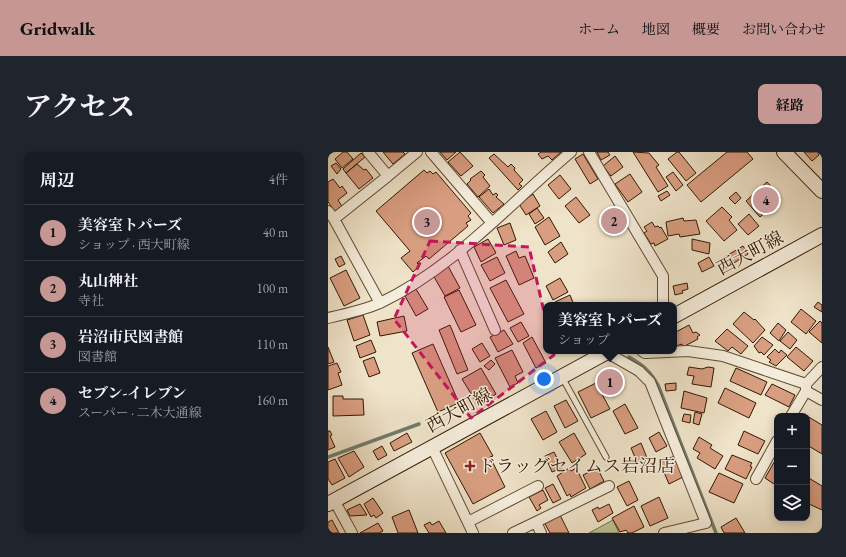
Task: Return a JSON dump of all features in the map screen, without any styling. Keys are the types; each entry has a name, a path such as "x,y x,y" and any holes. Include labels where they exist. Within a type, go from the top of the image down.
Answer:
{"street":[{"path":"368,152 388,176"},
{"path":"380,303 331,215 388,176 417,152"},
{"path":"431,152 492,223"},
{"path":"328,318 364,309 380,303 416,283 460,250 492,223 570,152"},
{"path":"589,152 663,276 663,302"},
{"path":"784,152 822,191"},
{"name":"西大町線","path":"677,314 822,235"},
{"path":"460,250 495,330"},
{"path":"677,352 688,351 723,356 806,387 822,400"},
{"name":"西大町線","path":"331,502 603,354"},
{"path":"610,354 640,371 650,382 709,533"},
{"path":"793,413 806,387 822,367"},
{"path":"756,479 774,446"},
{"path":"432,447 474,533"},
{"path":"468,522 538,486"},
{"path":"513,533 609,486"},
{"path":"331,502 352,533"},
{"path":"536,522 541,533"},
{"path":"664,533 706,523"}],"lane":[{"path":"562,376 606,457"}],"highlighted area":[{"path":"430,241 529,247 554,355 471,418 394,319"}],"green space":[{"path":"613,520 619,533 589,533"}],"building":[{"path":"343,152 347,152 353,159 342,168 335,159"},
{"path":"383,152 403,152 405,154 393,164"},
{"path":"440,152 456,152 447,160"},
{"path":"460,152 473,166 461,176 448,162"},
{"path":"541,152 561,152 552,160 548,156 542,159 538,154"},
{"path":"597,152 608,152 610,155 601,160"},
{"path":"633,152 649,153 659,165 656,167 668,186 658,192"},
{"path":"679,152 696,173 686,181 668,159"},
{"path":"727,152 747,152 753,159 701,202 687,185"},
{"path":"804,152 817,152 819,155 812,161"},
{"path":"361,153 365,157 346,173 343,169"},
{"path":"494,154 508,167 511,164 523,180 519,184 522,186 518,190 489,158"},
{"path":"583,154 598,179 590,184 575,159"},
{"path":"615,156 623,167 611,176 603,166"},
{"path":"336,163 341,169 337,174 331,166"},
{"path":"357,164 364,170 366,169 373,178 359,189 346,173"},
{"path":"424,170 427,173 430,171 433,174 436,172 471,213 468,216 471,220 466,223 468,226 429,259 426,256 417,263 420,266 413,272 401,258 410,251 376,211"},
{"path":"481,171 485,175 483,177 490,186 478,197 467,184 471,180 470,179"},
{"path":"673,172 683,185 676,191 666,177"},
{"path":"630,174 642,192 628,202 615,184"},
{"path":"560,175 571,189 559,199 548,185"},
{"path":"333,179 340,188 342,186 347,193 338,200 343,208 336,213 328,202 328,182"},
{"path":"767,182 781,198 760,217 746,201"},
{"path":"489,189 493,195 496,193 498,195 496,197 504,204 493,213 479,197"},
{"path":"667,191 670,195 661,201 658,196"},
{"path":"736,192 741,198 735,204 729,198"},
{"path":"533,194 540,206 526,215 519,204"},
{"path":"576,197 590,215 579,223 565,206"},
{"path":"722,207 732,217 729,220 737,230 724,241 706,221"},
{"path":"537,208 544,218 535,224 529,214"},
{"path":"616,212 623,223 611,230 605,219"},
{"path":"749,214 759,226 748,235 738,224"},
{"path":"549,217 560,236 545,245 535,227"},
{"path":"683,218 684,221 696,220 700,234 680,237 679,234 668,236 666,222"},
{"path":"652,222 655,227 661,227 668,239 655,246 654,243 651,244 644,233 647,231 644,227"},
{"path":"510,223 516,240 504,245 497,228"},
{"path":"488,239 496,253 481,262 474,247"},
{"path":"692,239 710,243 709,254 692,250"},
{"path":"561,242 568,254 555,263 548,252"},
{"path":"743,246 748,254 726,268 721,259"},
{"path":"516,251 519,258 525,256 534,278 519,285 506,256"},
{"path":"341,256 345,264 339,267 335,259"},
{"path":"497,257 505,273 490,281 481,265"},
{"path":"709,257 714,266 702,272 698,263"},
{"path":"448,266 460,288 445,296 433,275"},
{"path":"346,270 360,298 344,306 330,278"},
{"path":"560,278 568,292 553,300 546,286"},
{"path":"506,280 524,314 508,322 490,288"},
{"path":"687,283 688,289 682,291 683,293 675,295 673,286"},
{"path":"416,289 428,309 416,316 405,296"},
{"path":"459,290 476,325 461,332 444,297"},
{"path":"570,295 573,302 555,302"},
{"path":"818,302 822,305 822,312 814,307"},
{"path":"801,309 816,321 806,334 791,322"},
{"path":"744,312 754,320 755,319 765,330 753,343 733,324"},
{"path":"363,315 370,335 354,341 347,320"},
{"path":"404,316 407,331 380,336 377,322"},
{"path":"820,321 822,323 822,343 809,332"},
{"path":"521,322 529,336 518,342 510,328"},
{"path":"778,323 786,330 779,341 770,333"},
{"path":"450,325 468,370 457,374 439,330"},
{"path":"689,325 693,333 696,332 700,335 697,337 698,339 683,347 682,344 677,346 677,331"},
{"path":"727,329 748,346 741,354 732,347 728,351 715,341"},
{"path":"504,330 513,344 498,352 490,337"},
{"path":"788,332 797,340 790,349 780,341"},
{"path":"532,337 546,363 536,368 523,343"},
{"path":"762,337 773,345 764,355 761,352 759,353 754,346"},
{"path":"371,340 376,352 360,358 356,346"},
{"path":"482,343 490,356 480,362 472,349"},
{"path":"433,344 459,403 438,412 412,353"},
{"path":"328,347 334,362 328,364"},
{"path":"796,347 813,361 804,371 787,357"},
{"path":"775,349 779,353 781,350 787,355 776,366 769,362 771,360 767,357"},
{"path":"512,350 523,372 515,376 518,383 510,387 495,358"},
{"path":"374,357 380,373 369,377 363,361"},
{"path":"491,360 495,364 489,370 484,366"},
{"path":"337,363 341,372 338,373 342,385 328,390 328,366"},
{"path":"689,367 702,369 708,367 714,368 711,387 692,384 694,376 687,375"},
{"path":"481,368 496,394 478,405 462,379"},
{"path":"736,368 767,382 761,395 730,381"},
{"path":"614,375 622,390 609,396 602,381"},
{"path":"596,383 610,409 591,418 578,392"},
{"path":"676,383 676,390 666,391 665,384"},
{"path":"772,384 795,395 789,407 765,395"},
{"path":"725,388 756,403 749,418 718,403"},
{"path":"684,391 707,398 704,413 681,408"},
{"path":"333,396 343,396 343,399 363,399 364,415 333,416"},
{"path":"566,400 578,421 565,428 554,406"},
{"path":"625,404 638,428 625,434 613,411"},
{"path":"546,411 557,432 543,440 531,419"},
{"path":"695,412 702,414 699,425 693,423"},
{"path":"684,414 691,415 690,423 682,421"},
{"path":"810,418 822,425 822,454 810,447"},
{"path":"328,431 330,431 332,435 330,436 335,447 328,450"},
{"path":"744,431 765,441 758,454 738,445"},
{"path":"659,432 667,446 656,452 649,438"},
{"path":"407,433 412,442 394,451 390,443"},
{"path":"480,433 493,456 490,457 505,487 473,504 445,453"},
{"path":"574,433 586,454 572,463 559,442"},
{"path":"699,437 712,445 710,448 723,456 715,469 697,458 700,453 693,449"},
{"path":"641,443 647,458 637,462 631,448"},
{"path":"382,446 387,455 378,460 373,451"},
{"path":"354,451 364,467 349,477 338,458"},
{"path":"554,452 562,468 552,472 545,456"},
{"path":"732,455 752,463 750,466 752,467 746,479 725,469"},
{"path":"674,456 683,477 669,484 660,463"},
{"path":"335,459 345,478 332,485 328,479 328,462"},
{"path":"774,462 774,484 765,478"},
{"path":"569,468 571,471 576,468 586,488 571,497 570,494 567,496 557,476"},
{"path":"597,468 604,481 590,489 583,475"},
{"path":"719,473 743,484 734,503 709,492"},
{"path":"810,479 822,486 822,510 810,504"},
{"path":"629,481 638,500 627,506 617,487"},
{"path":"553,484 561,499 553,503 545,488"},
{"path":"543,490 548,500 539,505 541,508 537,511 529,497"},
{"path":"659,497 668,518 650,526 641,506"},
{"path":"373,498 383,513 376,518 374,515 371,517 364,504"},
{"path":"360,504 367,515 350,516 347,510"},
{"path":"609,504 613,513 598,522 592,510 598,507 599,509"},
{"path":"634,506 644,527 632,533 628,533 626,530 620,532 612,518"},
{"path":"409,510 418,533 398,533 392,517"},
{"path":"560,515 569,533 550,533 544,522"},
{"path":"736,518 745,533 724,533 721,527"},
{"path":"332,520 339,533 328,533 328,522"},
{"path":"439,521 446,533 429,533 424,525 430,522 432,525"},
{"path":"378,523 383,531 379,533 360,533"}],"waterway":[{"path":"629,357 646,369 658,385 716,533"},
{"path":"433,419 440,417"},
{"path":"328,457 419,424"}],"place":[{"name":"セブン-イレブン","path":"766,200"},
{"name":"丸山神社","path":"614,221"},
{"name":"岩沼市民図書館","path":"427,222"},
{"name":"美容室トパーズ","path":"610,382"},
{"name":"ドラッグセイムス岩沼店","path":"470,466"}]}
